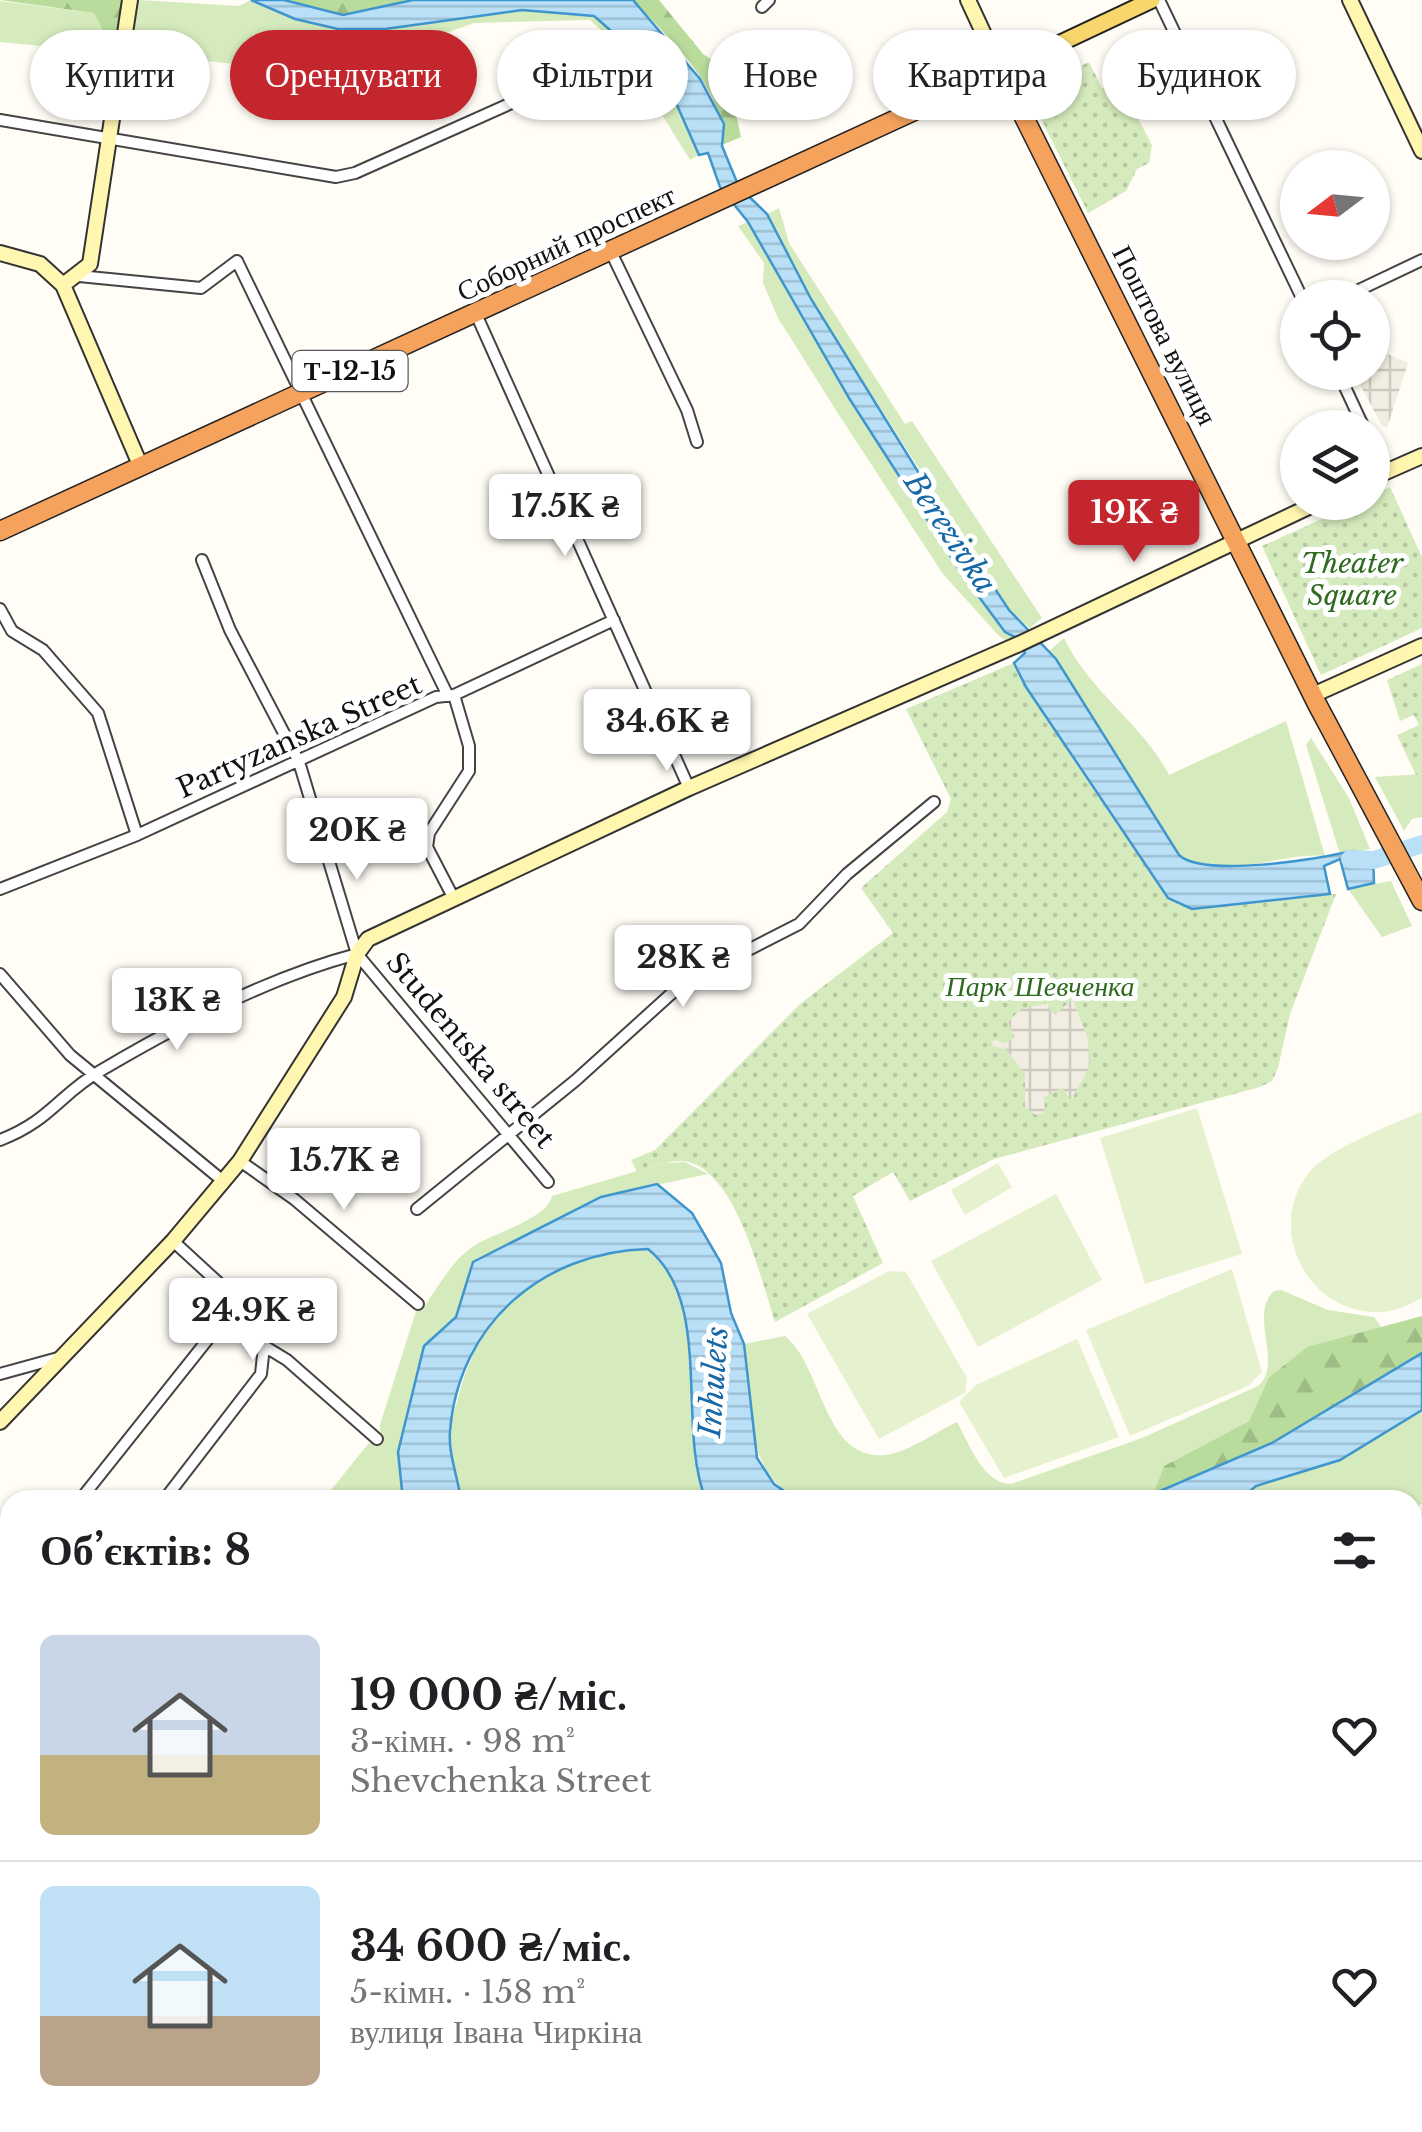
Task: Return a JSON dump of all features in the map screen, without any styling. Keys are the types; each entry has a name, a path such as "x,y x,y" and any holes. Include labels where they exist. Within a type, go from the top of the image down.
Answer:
{"highway":[{"name":"Соборний проспект","path":"0,531 898,120"},
{"name":"Поштова вулиця","path":"1027,120 1313,695 1422,901"}],"main road":[{"name":"Поштова вулиця","path":"968,0 982,30"},
{"name":"Соборний проспект","path":"1082,34 1155,0"},
{"path":"1350,0 1422,151"},
{"path":"62,285 90,264 130,2"},
{"path":"0,253 40,264 62,285 141,467"},
{"path":"1390,470 1422,456"},
{"path":"0,1422 173,1241 240,1161 344,997 357,954 368,939 689,788 1050,630 1281,520"},
{"path":"1313,695 1422,646"}],"street":[{"path":"1155,0 1293,280"},
{"path":"0,120 336,176 355,172 497,109"},
{"path":"611,252 687,410 697,442"},
{"path":"1380,280 1422,260"},
{"path":"79,276 201,288 237,261 451,696 469,746 469,771 428,833 426,847 453,897"},
{"path":"476,314 689,788"},
{"name":"Studentska street","path":"202,560 230,630 298,762 357,954 548,1182"},
{"path":"0,608 12,631 43,650 98,713 136,835"},
{"name":"Partyzanska Street","path":"0,889 136,835 436,696 451,696 614,620"},
{"path":"418,1208 576,1080 682,984 799,924 847,874 934,802"},
{"path":"0,1140 38,1124 96,1073 267,988 357,954"},
{"path":"0,974 70,1055 96,1073 151,1126 223,1181"},
{"path":"240,1161 308,1210 418,1304"},
{"path":"173,1241 236,1304 264,1346 287,1360 377,1439"},
{"path":"88,1490 236,1304"},
{"path":"172,1490 261,1374 264,1346"},
{"path":"0,1374 58,1358"}],"green space":[{"path":"0,0 124,0 120,30 103,30 94,13"},
{"path":"139,0 239,6 251,0 295,19 338,29 385,29 522,10 594,16 610,30 601,30 590,20 474,23 454,30 230,30 230,63 210,61 210,30 134,30"},
{"path":"284,0 413,0 343,15"},
{"path":"633,0 659,0 683,30 661,30"},
{"path":"0,1 94,13 113,30 30,30 30,45 0,42"},
{"path":"688,36 708,57 708,91 688,61"},
{"path":"1089,62 1102,88 1102,120 1139,120 1152,145 1149,163 1137,169 1126,191 1088,213 1042,120 1082,120 1082,65"},
{"path":"665,120 684,120 699,155 690,160"},
{"path":"720,120 737,120 741,137 722,145"},
{"path":"779,208 789,243 905,424 912,421 1042,618 1030,628 1009,610 811,299 767,214"},
{"path":"748,222 849,398 962,574 1013,638 1006,641 998,635 943,574 839,415 778,318 763,283 764,263 738,226"},
{"name":"Theater Square","path":"1390,487 1422,557 1422,628 1321,675 1262,546 1319,520 1390,520"},
{"path":"1064,638 1087,674 1145,739 1169,775 1286,721 1325,856 1222,867 1185,858 1170,844 1049,651"},
{"name":"Парк Шевченка","path":"1014,663 1074,761 1168,898 1192,909 1336,894 1290,1014 1278,1068 1272,1081 1260,1087 994,1159 910,1201 893,1172 853,1196 883,1263 775,1322 747,1236 737,1213 712,1177 697,1165 682,1161 637,1172 631,1160 655,1150 800,1004 893,933 861,888 947,812 951,799 906,709"},
{"path":"1422,664 1422,774 1416,775 1397,735 1419,725 1414,715 1400,721 1387,680"},
{"path":"1311,738 1349,798 1370,849 1340,854 1306,745"},
{"path":"1422,774 1422,817 1412,819 1404,831 1375,777"},
{"path":"1391,881 1412,926 1382,937 1348,889"},
{"path":"1197,1108 1242,1254 1145,1284 1100,1138"},
{"path":"1422,1111 1422,1298 1390,1311 1354,1309 1332,1299 1314,1284 1301,1265 1293,1243 1291,1219 1296,1196 1308,1174 1329,1155"},
{"path":"685,1162 708,1174 601,1197 473,1262 456,1317 424,1346 398,1452 402,1490 331,1490 368,1444 381,1439 380,1425 416,1311 422,1310 462,1256 479,1243 532,1218 552,1196 665,1163"},
{"path":"998,1163 1012,1187 965,1215 951,1190"},
{"path":"1056,1194 1102,1280 978,1347 931,1261"},
{"path":"649,1249 669,1272 681,1301 688,1333 694,1437 703,1490 459,1490 450,1449 450,1427 470,1362 485,1333 527,1288 582,1260"},
{"path":"1232,1269 1262,1372 1248,1386 1130,1436 1086,1330"},
{"path":"889,1271 906,1272 967,1378 965,1393 879,1439 807,1314"},
{"path":"1281,1290 1328,1310 1374,1317 1383,1329 1307,1347 1269,1377 1249,1421 1164,1466 1155,1490 784,1490 766,1469 752,1431 744,1344 785,1336 808,1368 836,1428 864,1453 894,1453 957,1422 985,1470 1011,1484 1142,1438 1258,1386 1268,1365 1264,1313 1274,1291"},
{"path":"1422,1316 1422,1353 1272,1443 1155,1490 1164,1466 1249,1421 1269,1377 1307,1347"},
{"path":"1077,1339 1119,1437 1004,1478 959,1402 976,1385"},
{"path":"1422,1410 1422,1490 1251,1490 1340,1460"}],"shaded area":[{"path":"1390,355 1408,363 1390,419 1390,410 1374,410 1363,390 1390,390"},
{"path":"1077,995 1074,1002 1088,1039 1090,1066 1073,1097 1070,1099 1062,1088 1044,1097 1045,1112 1036,1115 1025,1107 1025,1074 1006,1049 989,1045 995,1040 1005,1043 1015,1038 1008,1022 1021,1009 1048,1003 1056,1014"}],"water":[{"path":"251,0 284,0 343,15 413,0 633,0 658,30 610,30 594,16 522,10 385,29 338,29 295,19"},
{"path":"688,65 708,94 708,120 722,120 724,124 722,146 739,187 767,214 811,299 925,483 1009,610 1056,659 1179,855 1192,862 1236,866 1352,851 1373,856 1374,883 1348,889 1340,859 1324,866 1330,894 1192,909 1168,898 1026,687 1014,663 1025,653 1019,639 1005,632 962,574 849,398 748,222 720,187 708,153 699,155 684,120 688,120"},
{"name":"Inhulets","path":"657,1184 692,1213 721,1263 731,1313 744,1344 757,1458 783,1490 703,1490 694,1437 681,1300 668,1272 648,1249 610,1253 574,1264 542,1279 513,1301 489,1327 470,1357 457,1392 450,1439 459,1490 402,1490 398,1452 424,1346 456,1317 473,1262 601,1197"},
{"path":"1422,1353 1422,1410 1340,1460 1251,1490 1162,1490 1272,1443"}],"waterway":[{"name":"Berezivka","path":"1350,859 1374,860 1422,844"}]}
